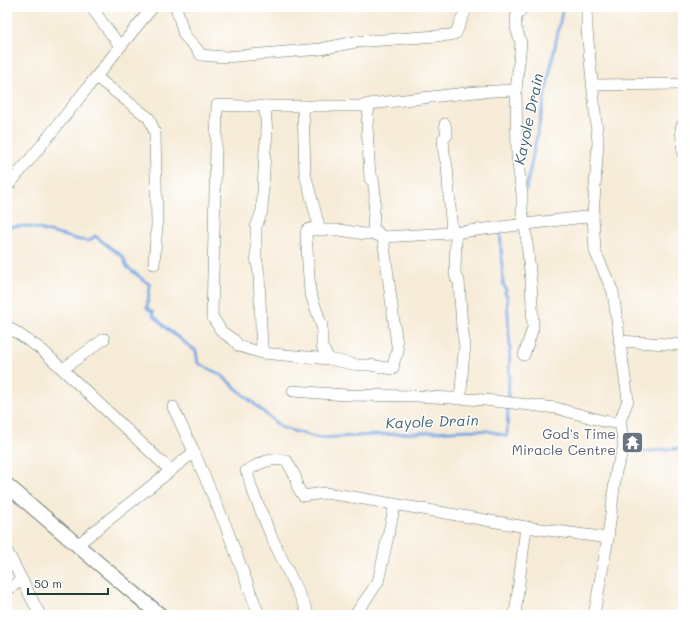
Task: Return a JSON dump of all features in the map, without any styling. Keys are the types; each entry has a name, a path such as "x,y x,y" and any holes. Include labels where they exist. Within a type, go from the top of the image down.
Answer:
{"main road":[{"path":"7,485 160,615"}],"street":[{"path":"91,7 120,46"},
{"path":"7,188 153,7"},
{"path":"176,7 184,35 201,55 225,57 321,49 355,42 450,35 456,33 467,7"},
{"path":"522,7 516,17 516,28 521,43 516,90 517,156 522,194 522,212 525,224 531,281 533,328 524,355"},
{"path":"587,7 587,30 598,142 593,216 595,251 613,292 628,400 620,421 624,447 616,471 608,538 594,615"},
{"path":"96,77 149,118 155,133 157,225 154,264"},
{"path":"593,85 683,84"},
{"path":"369,104 367,125 370,180 373,179 374,195 373,228 383,238 398,353 395,357 393,369 262,353 239,346 234,340 222,332 212,316 217,105 362,106 369,104 476,92 516,90"},
{"path":"262,353 259,273 256,257 256,227 262,211 267,135 265,106"},
{"path":"303,106 304,174 319,226 307,230"},
{"path":"445,124 447,135 443,139 444,153 447,166 452,232 456,234 455,274 459,281 462,328 465,346 462,391 458,399"},
{"path":"683,124 681,128 683,153"},
{"path":"307,230 340,230 374,234 383,238 452,232 593,216"},
{"path":"307,230 306,238 310,292 322,326 322,347 329,360"},
{"path":"7,326 42,350 171,471"},
{"path":"63,369 104,339"},
{"path":"619,341 683,345"},
{"path":"293,391 346,395 416,396 485,400 556,408 603,421 616,423 620,421"},
{"path":"173,407 225,524 259,615"},
{"path":"77,545 194,452"},
{"path":"310,615 272,538 246,471 259,463 269,460 276,461 281,459 287,461 296,478 297,486 303,496 324,493 526,527 608,538"},
{"path":"358,615 357,612 378,582 395,504"},
{"path":"515,615 526,527"},
{"path":"7,551 40,615"},
{"path":"7,590 22,580"}],"waterway":[{"name":"Kayole Drain","path":"526,189 563,7"},
{"name":"Kayole Drain","path":"7,227 27,226 89,241 95,236 123,257 127,267 150,285 147,308 153,312 153,315 167,329 196,351 198,363 221,375 282,428 319,438 469,430 489,431 507,436 510,349 507,296 503,282 500,229"},
{"name":"Kayole Drain","path":"630,449 642,452 683,448"}],"place":[{"name":"God's Time Miracle Centre","path":"632,442"}]}
